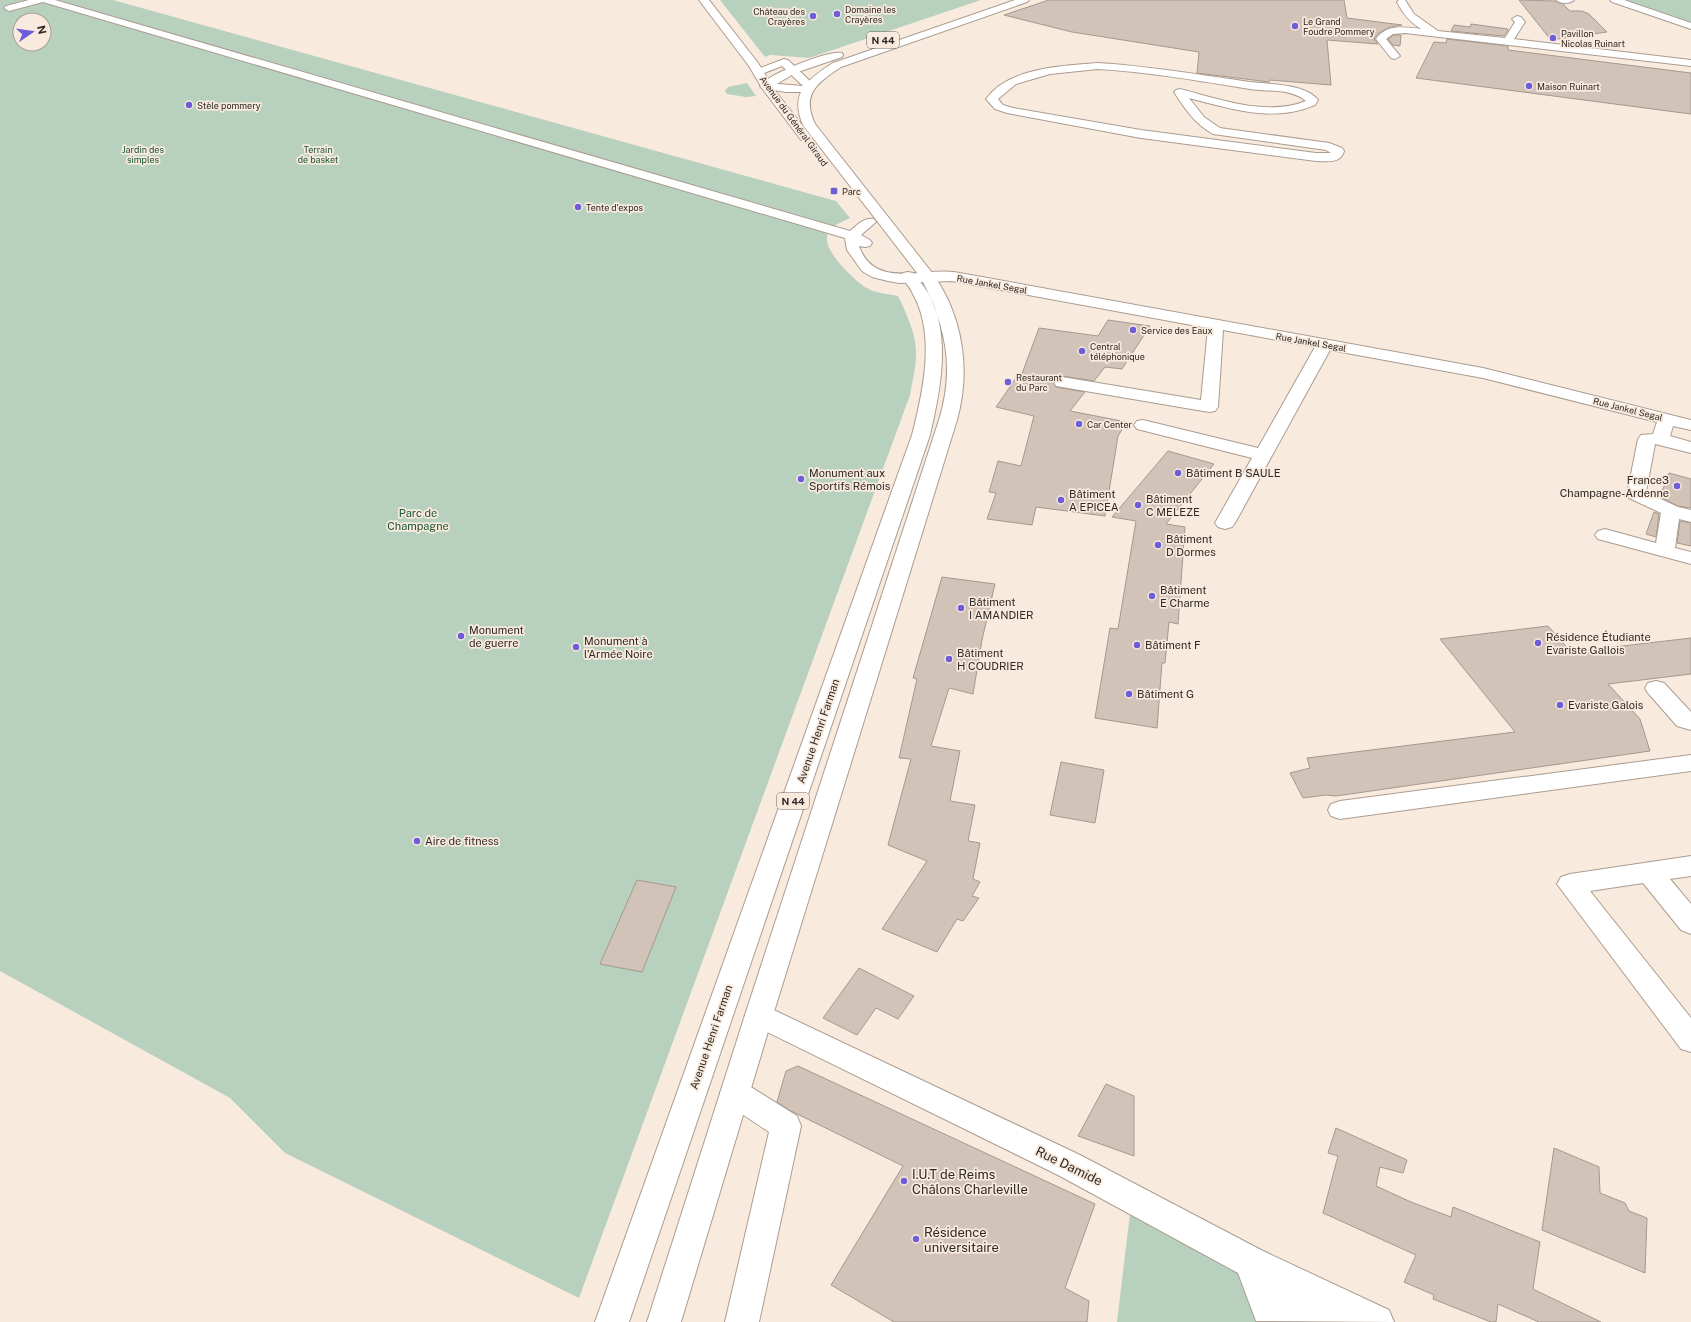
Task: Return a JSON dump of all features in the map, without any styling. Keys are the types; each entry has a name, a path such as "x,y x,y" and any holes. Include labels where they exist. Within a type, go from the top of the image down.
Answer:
{"main road":[{"path":"9,8 41,0"},
{"path":"45,0 852,236 864,242 877,263"},
{"name":"Avenue du Général Giraud","path":"704,0 759,72 766,86 879,235"},
{"name":"N 44","path":"766,86 776,78 792,70 1002,0"},
{"name":"N 44","path":"808,88 828,70 847,60 1024,0"},
{"path":"1560,0 1568,0"},
{"path":"1615,0 1691,26"},
{"path":"1402,2 1406,13 1421,25 1436,32"},
{"path":"1508,41 1520,22 1517,19"},
{"path":"1395,56 1381,39 1384,34 1393,31 1406,30 1436,32 1691,63"},
{"path":"200,56 213,49"},
{"path":"759,72 784,62 808,88"},
{"path":"1098,66 1122,67 1254,86 1293,90 1304,94 1312,100 1311,103 1296,109 1257,110 1241,108 1180,92 1192,111 1201,121 1206,126 1217,131 1329,147 1338,151 1337,155 1330,158 1316,157 1141,134 1011,111 999,107 992,99 1012,82 1049,71 1098,66"},
{"path":"766,86 786,89 808,88"},
{"name":"Avenue du Général Giraud","path":"808,88 802,106 804,116 909,273"},
{"path":"870,222 852,236 851,246 862,262 877,263"},
{"path":"858,280 877,263"},
{"name":"Rue Jankel Segal","path":"877,263 909,273 966,279 1483,373 1691,425"},
{"name":"N 44","path":"664,1322 759,1015 948,420 955,389 957,368 955,349 949,323 909,273"},
{"name":"Avenue Henri Farman","path":"612,1322 921,435 931,395 934,349 930,319 921,294 909,273"},
{"path":"1062,382 1209,407 1216,325"},
{"path":"1225,523 1325,344"},
{"path":"1660,440 1667,419"},
{"path":"1143,425 1264,454"},
{"path":"1691,448 1660,440 1647,439 1636,494 1671,511 1691,516"},
{"path":"1664,550 1671,511"},
{"path":"1605,535 1691,558"},
{"path":"1656,688 1685,720 1691,722"},
{"path":"1340,810 1691,763"},
{"path":"1691,866 1570,884 1691,1040"},
{"path":"1649,872 1691,923"},
{"name":"Rue Damide","path":"759,1015 1069,1165 1251,1262 1268,1309 1348,1314"},
{"path":"735,1093 786,1126 742,1322"},
{"path":"1348,1314 1377,1322"}],"green space":[{"name":"Parc de Champagne","path":"0,0 113,0 836,201 850,218 836,225 829,231 827,238 832,254 845,270 865,287 877,292 898,296 915,340 916,355 910,395 579,1298 285,1153 230,1098 0,971"},
{"path":"720,0 981,0 809,58 770,55 765,57"},
{"path":"1623,0 1691,0 1691,23"},
{"path":"747,83 756,96 746,97 727,94 725,91 728,87"},
{"path":"1132,1197 1345,1306 1351,1322 1117,1322"}],"building":[{"path":"1049,0 1344,0 1347,18 1402,25 1390,27 1379,33 1374,39 1378,44 1327,40 1331,85 1270,80 1269,82 1197,73 1199,52 1072,32 1004,15"},
{"path":"1519,0 1555,1 1563,4 1570,11 1582,11 1589,14 1607,32 1551,40"},
{"path":"1471,24 1508,30 1504,36 1451,31 1454,25 1470,27"},
{"path":"1394,35 1401,35 1400,46 1393,45 1388,39"},
{"path":"1447,39 1508,46 1508,50 1691,73 1691,114 1416,78 1434,42 1446,43"},
{"path":"1108,320 1150,326 1122,369 1105,367 1094,381 1062,376 1056,377 1053,381 1056,387 1085,392 1070,411 1127,422 1118,436 1105,516 1036,507 1032,525 987,519 996,493 989,492 998,461 1021,466 1034,416 996,407 1016,378 1020,379 1039,328 1098,336"},
{"path":"1168,451 1214,464 1166,524 1185,527 1178,624 1169,622 1165,663 1162,663 1157,728 1095,718 1110,628 1118,629 1136,521 1112,517"},
{"name":"France3 Champagne-Ardenne","path":"1669,473 1691,479 1691,508 1678,506 1660,497"},
{"path":"1654,512 1659,514 1656,537 1646,534"},
{"path":"1680,521 1691,523 1691,546 1677,543"},
{"path":"942,577 995,584 982,640 973,694 949,688 931,746 960,751 950,801 975,805 968,841 980,843 973,879 980,882 972,896 979,898 963,921 957,919 937,952 882,929 927,861 888,845 911,759 899,758 917,679 913,678"},
{"name":"Evariste Galois","path":"1548,626 1571,652 1691,638 1691,674 1608,684 1640,719 1650,751 1336,796 1326,795 1303,798 1290,773 1310,768 1307,758 1515,732 1440,639"},
{"path":"1061,762 1104,770 1095,823 1050,815"},
{"path":"637,880 676,887 642,972 600,964"},
{"path":"859,968 914,996 898,1019 876,1008 857,1035 823,1018"},
{"path":"798,1066 1095,1204 1065,1288 1089,1301 1087,1322 894,1322 831,1285 903,1166 789,1110 777,1102 786,1071"},
{"path":"1106,1084 1134,1096 1134,1156 1078,1136"},
{"path":"1336,1128 1407,1160 1403,1173 1380,1167 1376,1186 1411,1202 1451,1217 1453,1207 1540,1242 1533,1289 1601,1322 1539,1322 1498,1304 1496,1322 1491,1322 1433,1299 1434,1295 1404,1282 1416,1255 1323,1213 1338,1156 1328,1153"},
{"path":"1554,1148 1599,1167 1600,1193 1625,1203 1629,1211 1647,1218 1645,1273 1542,1230"}],"place":[{"name":"Domaine les Crayères","path":"837,14"},
{"name":"Château des Crayères","path":"813,16"},
{"name":"Le Grand Foudre Pommery","path":"1295,26"},
{"name":"Pavillon Nicolas Ruinart","path":"1553,38"},
{"name":"Maison Ruinart","path":"1529,86"},
{"name":"Stèle pommery","path":"189,105"},
{"name":"Parc","path":"834,191"},
{"name":"Tente d'expos","path":"578,207"},
{"name":"Service des Eaux","path":"1133,330"},
{"name":"Central téléphonique","path":"1082,351"},
{"name":"Restaurant du Parc","path":"1008,382"},
{"name":"Car Center","path":"1079,424"},
{"name":"Bâtiment B SAULE","path":"1178,473"},
{"name":"Monument aux Sportifs Rémois","path":"801,479"},
{"name":"France3 Champagne-Ardenne","path":"1677,486"},
{"name":"Bâtiment A EPICEA","path":"1061,500"},
{"name":"Bâtiment C MELEZE","path":"1138,505"},
{"name":"Bâtiment D Dormes","path":"1158,545"},
{"name":"Bâtiment E Charme","path":"1152,596"},
{"name":"Bâtiment I AMANDIER","path":"961,608"},
{"name":"Monument de guerre","path":"461,636"},
{"name":"Résidence Étudiante Evariste Gallois","path":"1538,643"},
{"name":"Bâtiment F","path":"1137,645"},
{"name":"Monument à l’Armée Noire","path":"576,647"},
{"name":"Bâtiment H COUDRIER","path":"949,659"},
{"name":"Bâtiment G","path":"1129,694"},
{"name":"Evariste Galois","path":"1560,705"},
{"name":"Aire de fitness","path":"417,841"},
{"name":"I.U.T de Reims Châlons Charleville","path":"904,1181"},
{"name":"Résidence universitaire","path":"916,1239"}],"park label":[{"name":"Jardin des simples","path":"143,154"},
{"name":"Terrain de basket","path":"318,154"}]}
